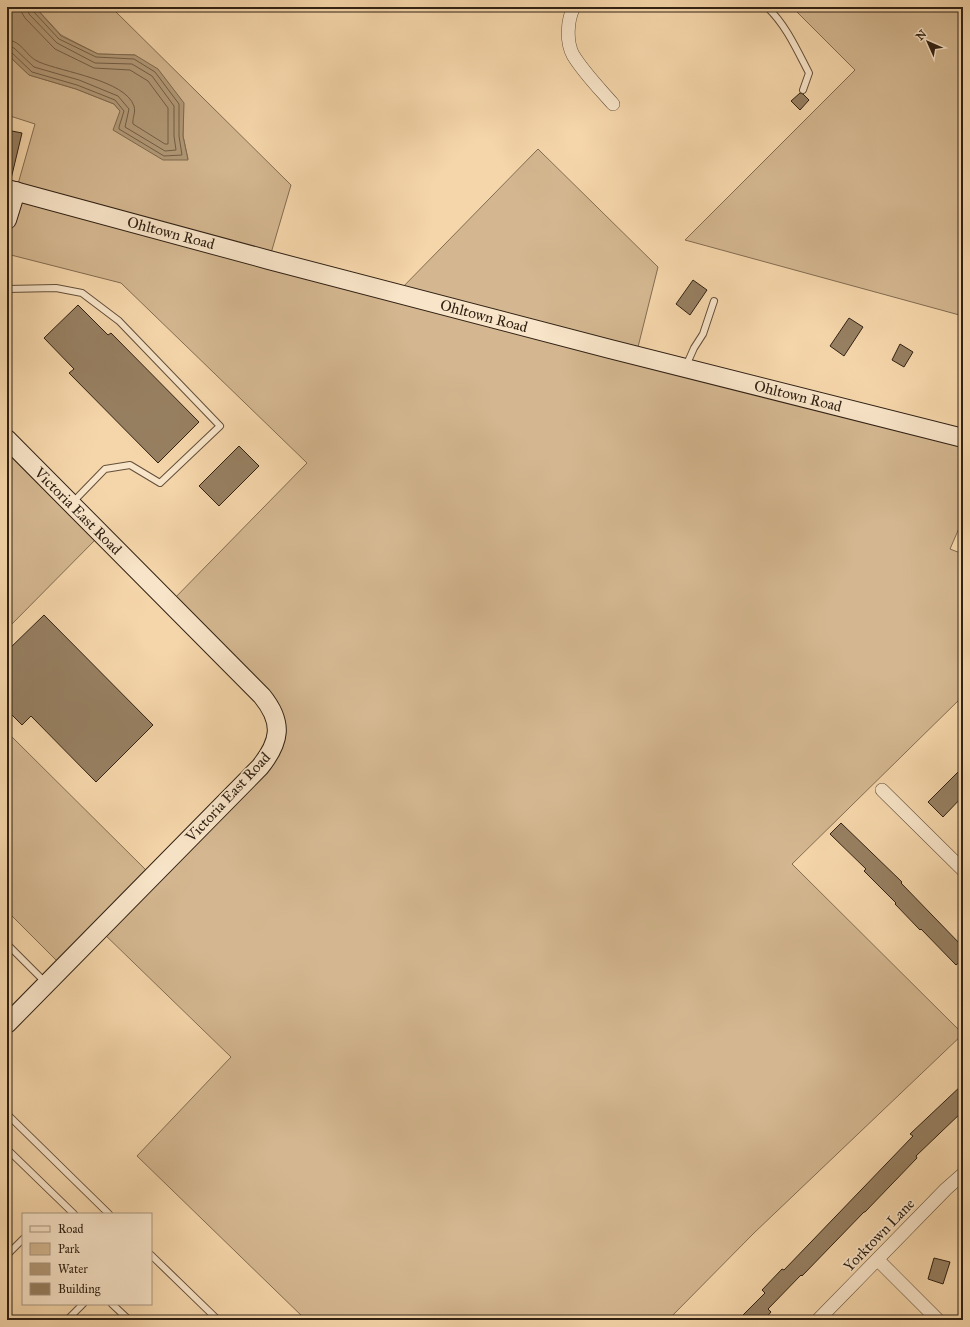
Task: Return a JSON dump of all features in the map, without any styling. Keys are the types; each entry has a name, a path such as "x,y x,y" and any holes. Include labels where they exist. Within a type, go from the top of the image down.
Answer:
{"street":[{"path":"574,7 571,12 567,29 572,54 590,78 613,104"},
{"path":"7,220 11,190"},
{"name":"Ohltown Road","path":"11,190 277,262 610,349 963,438"},
{"name":"Victoria East Road","path":"7,439 262,696 273,713 277,735 270,754 260,767 7,1024"},
{"path":"882,790 962,866"},
{"name":"Yorktown Lane","path":"818,1320 941,1194 963,1174"},
{"path":"878,1260 938,1320"}],"lane":[{"path":"767,7 774,14 791,38 809,73 803,90"},
{"path":"7,289 56,288 82,293 119,321 220,426 160,483 130,465 105,469 71,504"},
{"path":"685,367 703,334 714,300"},
{"path":"7,944 46,984"},
{"path":"7,1114 108,1213"},
{"path":"7,1149 73,1213"},
{"path":"7,1255 22,1240"},
{"path":"152,1256 218,1320"},
{"path":"67,1320 82,1305"},
{"path":"113,1305 128,1320"},
{"path":"121,1305 122,1314"}],"green space":[{"path":"35,7 111,7 291,185 269,260 397,293 538,149 658,267 636,355 963,438 963,519 950,549 963,554 963,696 792,864 963,1034 754,1233 668,1320 306,1320 137,1156 231,1057 100,930 63,967 7,911 7,732 152,876 260,767 276,724 169,604 307,463 121,283 7,254 7,189 16,191 35,124 7,115 7,54 29,75 76,89 114,104 120,111 188,159 183,136 183,103 135,55 98,54 61,35"},
{"path":"792,7 963,7 963,316 685,240 855,70"},
{"path":"7,439 101,534 7,629"}],"water":[{"path":"7,7 35,7 61,36 98,54 135,55 158,69 184,103 183,136 188,160 163,160 113,130 120,111 114,104 76,89 29,75 7,54"}],"building":[{"path":"800,93 809,100 800,110 791,101"},
{"path":"7,130 22,133 11,179 7,179"},
{"path":"693,280 707,290 690,315 676,304"},
{"path":"78,305 108,335 111,333 199,422 158,463 69,373 74,369 44,338"},
{"path":"849,318 863,327 844,356 830,346"},
{"path":"900,344 913,352 904,367 892,360"},
{"path":"239,446 259,466 219,506 199,486"},
{"path":"44,615 153,725 96,782 31,716 22,725 7,710 7,651"},
{"path":"963,767 963,796 943,817 928,802"},
{"path":"841,823 902,882 901,883 963,947 963,959 956,965 921,929 920,930 864,871 866,869 830,834"},
{"path":"963,1084 963,1111 916,1156 917,1158 865,1212 768,1309 771,1312 764,1320 738,1320 765,1293 762,1290 782,1269 784,1270 913,1136 910,1134"},
{"path":"934,1258 950,1262 943,1284 928,1279"}]}
